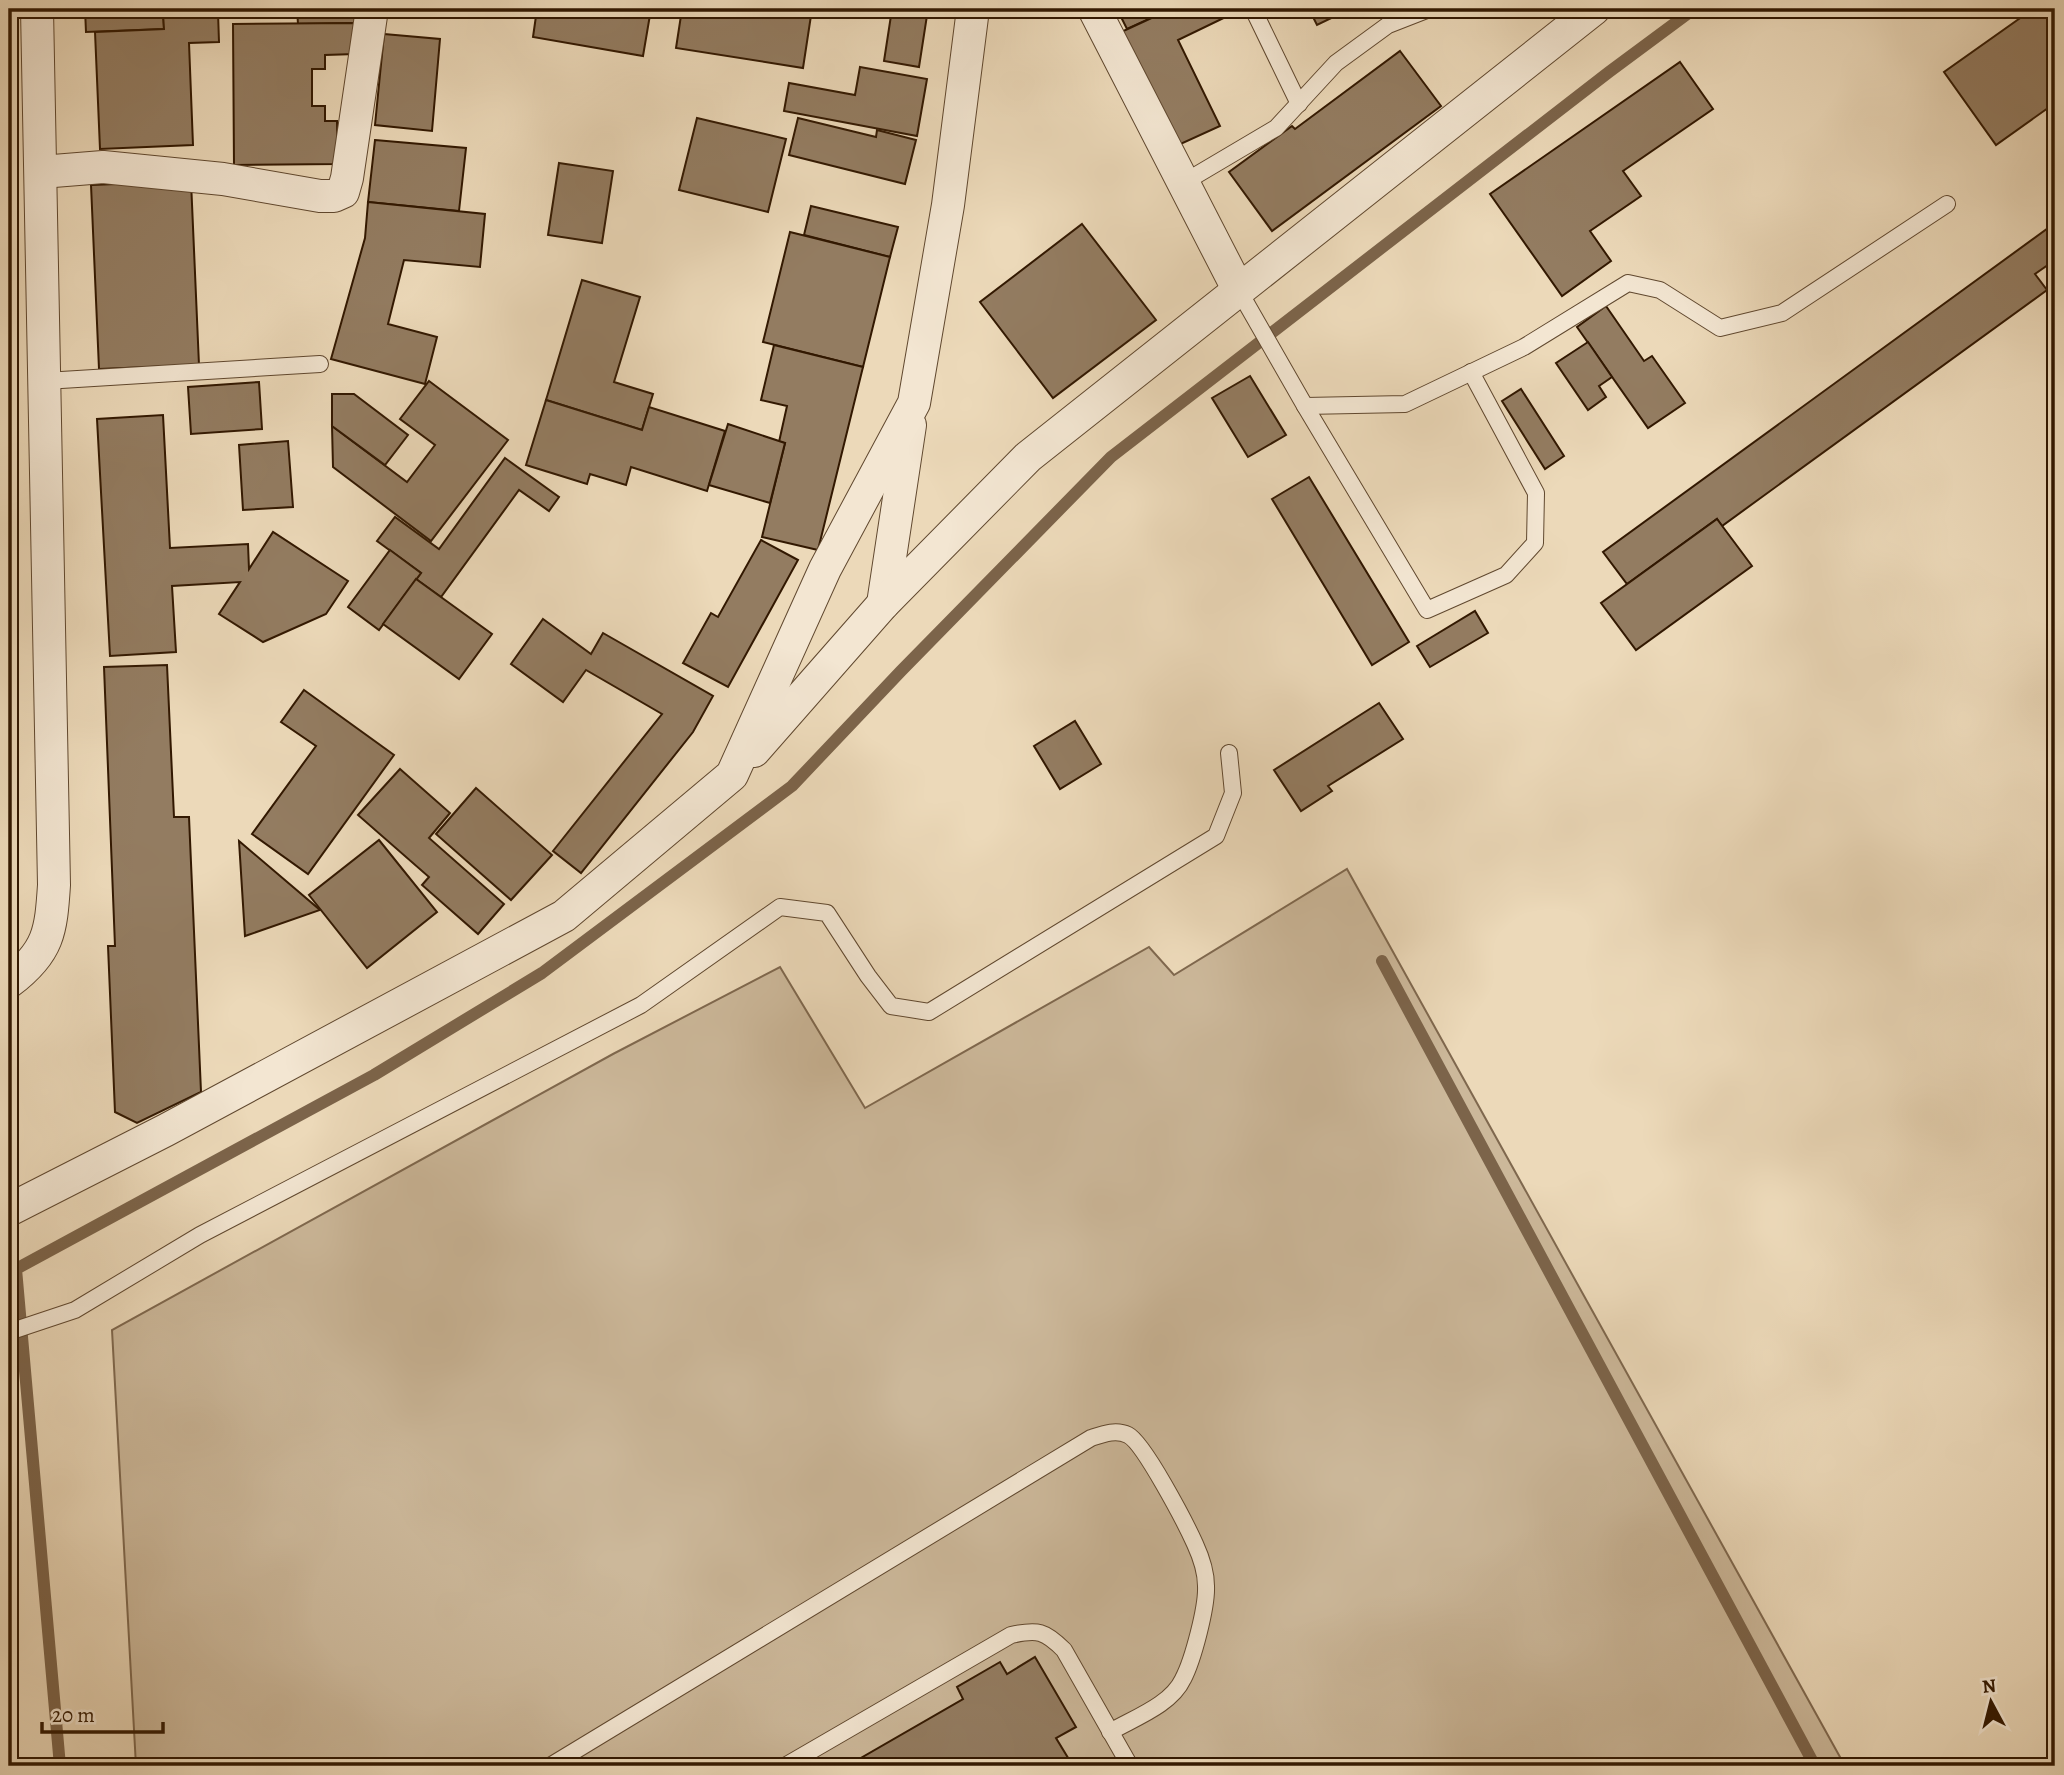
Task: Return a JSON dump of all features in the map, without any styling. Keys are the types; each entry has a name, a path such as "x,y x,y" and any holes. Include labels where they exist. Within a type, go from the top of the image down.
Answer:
{"street":[{"path":"9,982 39,954 51,926 54,885 37,9"},
{"path":"41,172 103,167 223,179 320,196 334,196 343,192 348,178 372,9"},
{"path":"883,604 948,205 973,9"},
{"path":"1094,9 1238,289"},
{"path":"9,1210 166,1130 564,916 732,775 883,604 1028,457 1594,9"},
{"path":"732,775 825,569 914,403"}],"lane":[{"path":"1253,9 1299,104"},
{"path":"1183,183 1276,128 1336,63 1388,25 1429,9"},
{"path":"1305,406 1405,404 1524,348 1628,283 1660,290 1720,327 1782,313 1947,204"},
{"path":"1238,289 1427,610 1506,575 1535,543 1536,493 1471,372"},
{"path":"45,381 320,364"},
{"path":"9,1332 75,1310 200,1235 641,1005 780,907 827,913 891,1006 929,1012 1216,836 1233,793 1229,753"},
{"path":"550,1766 1080,1445 1110,1432 1128,1435 1143,1451 1196,1546 1204,1568 1206,1587 1204,1609 1183,1680 1172,1695 1110,1732"},
{"path":"785,1766 1011,1635 1032,1630 1049,1635 1064,1650 1130,1766"}],"shaded area":[{"path":"1347,869 1845,1766 136,1766 112,1330 613,1054 780,967 865,1108 1149,947 1174,975"}],"building":[{"path":"85,9 163,9 164,29 86,32"},
{"path":"297,9 359,9 359,23 298,24"},
{"path":"537,9 651,9 643,56 533,37"},
{"path":"682,9 812,9 803,68 676,48"},
{"path":"892,9 928,9 919,67 884,61"},
{"path":"1117,9 1171,9 1127,29"},
{"path":"1171,9 1232,9 1234,13 1178,40 1220,126 1174,147 1119,33"},
{"path":"1309,9 1350,9 1317,25"},
{"path":"2033,9 2055,9 2055,103 1996,145 1944,72"},
{"path":"218,12 219,42 189,43 193,145 100,149 95,32 164,29 163,14"},
{"path":"355,23 355,54 325,55 325,69 312,69 312,106 325,106 325,121 337,121 338,164 234,165 233,24"},
{"path":"384,34 440,39 432,131 375,125"},
{"path":"1400,51 1441,106 1272,231 1229,172 1292,126 1295,129"},
{"path":"1680,62 1713,109 1623,171 1641,196 1590,231 1611,261 1562,296 1490,194"},
{"path":"860,67 927,79 917,136 784,111 789,83 855,95"},
{"path":"697,118 786,139 768,212 679,190"},
{"path":"798,118 876,137 877,130 916,140 905,184 789,155"},
{"path":"375,140 466,148 459,211 368,202"},
{"path":"559,163 613,171 602,243 548,235"},
{"path":"191,181 199,365 99,369 91,185"},
{"path":"368,202 485,214 480,267 404,260 388,324 437,337 425,384 331,359 365,238"},
{"path":"811,206 898,227 890,257 804,235"},
{"path":"2055,223 2055,260 2035,274 2047,290 1722,526 1717,519 1627,584 1603,552"},
{"path":"1082,224 1156,320 1053,398 980,302"},
{"path":"790,232 890,257 863,367 763,342"},
{"path":"582,280 640,297 614,382 653,394 642,430 546,400"},
{"path":"1606,306 1644,361 1652,356 1685,403 1648,428 1577,327"},
{"path":"1588,342 1612,377 1599,386 1606,397 1588,410 1556,363"},
{"path":"774,345 863,367 818,550 762,537 785,443 779,442 787,406 761,400"},
{"path":"1250,376 1286,435 1248,457 1212,398"},
{"path":"429,381 508,440 431,541 333,467 332,426 407,482 435,445 400,419"},
{"path":"259,382 262,429 191,434 188,387"},
{"path":"1521,389 1564,456 1545,469 1502,401"},
{"path":"332,394 354,394 408,435 385,465 332,426"},
{"path":"546,400 642,430 649,407 725,431 707,491 631,467 626,485 590,474 587,484 526,465"},
{"path":"163,415 170,548 248,544 249,569 273,532 348,581 326,614 263,642 219,614 240,582 172,586 176,652 110,656 97,419"},
{"path":"728,424 785,443 770,503 709,485"},
{"path":"288,441 293,507 243,510 239,445"},
{"path":"505,458 559,497 549,511 519,490 441,597 416,579 421,573 377,541 395,517 439,549"},
{"path":"1309,477 1409,642 1372,665 1272,499"},
{"path":"1717,519 1752,566 1636,650 1601,603"},
{"path":"761,540 798,560 728,687 683,663 711,613 718,617"},
{"path":"390,550 421,573 379,630 348,607"},
{"path":"416,579 492,634 459,679 383,624"},
{"path":"1475,611 1488,633 1430,667 1417,646"},
{"path":"543,619 591,654 603,633 713,696 693,732 581,873 553,851 662,714 586,670 563,702 511,664"},
{"path":"167,665 174,817 189,817 201,1092 137,1123 115,1112 108,946 115,946 104,667"},
{"path":"304,690 394,755 308,874 252,834 316,746 281,722"},
{"path":"1379,703 1403,739 1328,786 1332,791 1301,811 1274,770"},
{"path":"1075,721 1101,764 1060,789 1034,746"},
{"path":"400,769 450,813 429,838 504,904 478,934 422,885 429,877 358,815"},
{"path":"476,788 552,855 511,900 436,834"},
{"path":"379,840 437,912 367,968 309,895"},
{"path":"239,841 320,910 245,936"},
{"path":"1035,1657 1076,1727 1056,1738 1073,1766 847,1766 963,1699 957,1687 1000,1662 1007,1674"}],"waterway":[{"path":"60,1766 16,1269 374,1075 542,973 792,786 1111,457 1694,9"},
{"path":"1382,961 1815,1766"}]}
